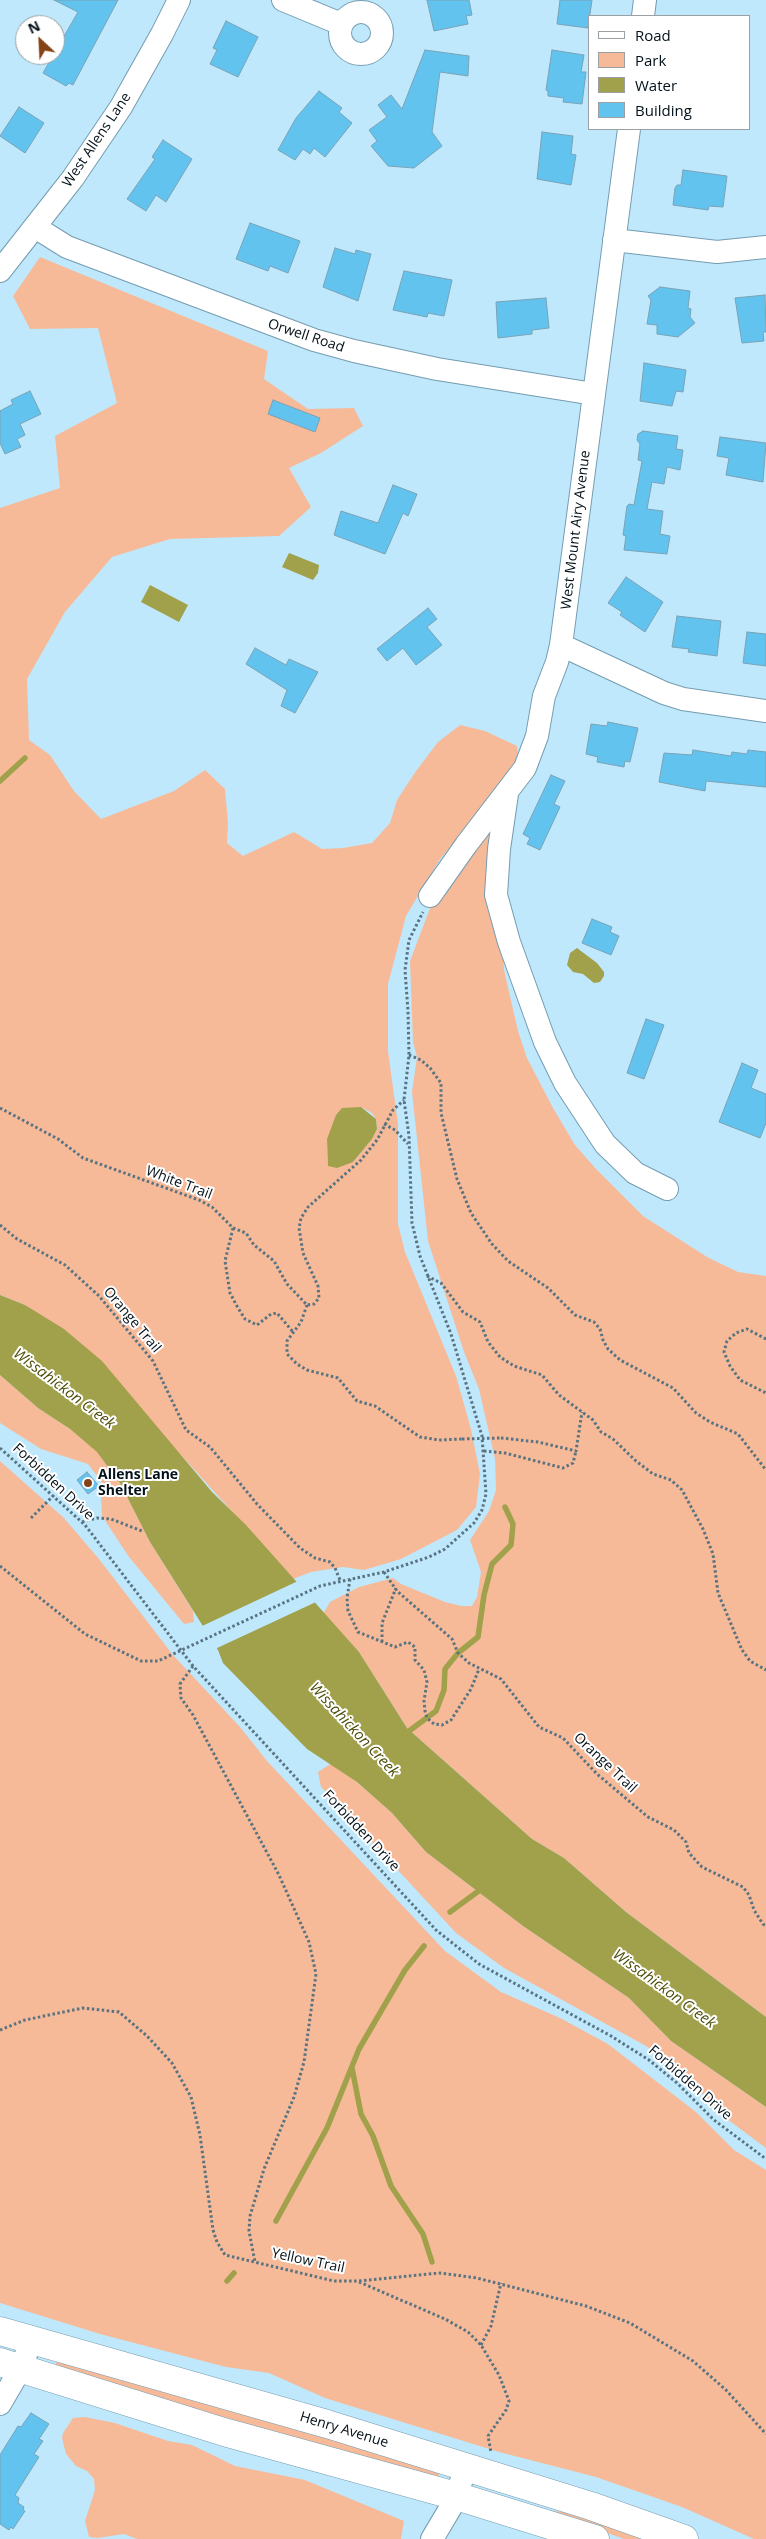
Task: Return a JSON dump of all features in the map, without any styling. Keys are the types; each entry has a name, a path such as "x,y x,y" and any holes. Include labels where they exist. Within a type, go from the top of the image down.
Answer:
{"main road":[{"name":"Henry Avenue","path":"0,2332 264,2405 591,2506 684,2539"},
{"path":"10,2365 233,2435 456,2496 595,2539"}],"street":[{"name":"West Allens Lane","path":"0,271 73,178 122,107 179,0"},
{"path":"283,0 341,24"},
{"path":"643,15 645,0"},
{"name":"West Mount Airy Avenue","path":"430,896 466,845 507,793 532,754 544,696 561,645 629,130"},
{"name":"Orwell Road","path":"35,227 67,247 314,340 354,351 437,369 594,394"},
{"path":"614,240 717,252 766,247"},
{"path":"561,645 664,694 691,701 766,712"},
{"path":"507,793 499,850 496,895 509,942 545,1042 565,1083 605,1144 635,1173 667,1189"},
{"path":"0,2404 10,2365 31,2341"},
{"path":"432,2539 456,2496 475,2471"}],"path":[{"path":"0,1566 85,1634 141,1661 158,1661 320,1586 340,1580 350,1580 384,1572 445,1549 474,1523 482,1510 486,1494 484,1451 475,1408 427,1276 412,1223 409,1144 404,1100 409,1055 406,953 409,940 430,896"},
{"path":"409,1055 421,1060 430,1068 441,1083 441,1113 457,1179 471,1213 492,1244 508,1261 548,1288 575,1315 594,1322 600,1328 602,1340 608,1349 620,1360 673,1388 696,1413 710,1422 738,1434 766,1470"},
{"path":"404,1100 393,1110 377,1140 361,1160 308,1207 301,1218 300,1228 303,1253 318,1286 319,1298 314,1304 307,1305 301,1322 287,1340 287,1354 297,1364 307,1370 338,1378 357,1401 375,1406 420,1437 439,1440 501,1438 538,1442 576,1451"},
{"name":"White Trail","path":"0,1108 58,1138 83,1158 199,1200 212,1207 233,1228 246,1233 254,1245 274,1261 287,1284 307,1305"},
{"path":"384,1124 395,1130 409,1144"},
{"name":"Orange Trail","path":"0,1225 17,1239 65,1265 98,1296 153,1361 186,1430 210,1447 258,1504 300,1548 315,1558 330,1562 340,1580"},
{"path":"233,1228 225,1261 230,1293 238,1308 245,1319 257,1325 271,1314 277,1313 293,1332"},
{"path":"427,1276 440,1283 463,1312 480,1322 488,1342 500,1357 514,1366 542,1375 559,1395 593,1420 601,1432 619,1444 653,1474 671,1480 682,1490 703,1529 713,1554 718,1593 742,1650 750,1661 766,1670"},
{"path":"766,1339 747,1329 736,1333 727,1341 724,1352 730,1366 740,1380 766,1393"},
{"path":"484,1451 505,1453 563,1468 573,1463 582,1412"},
{"name":"Forbidden Drive","path":"0,1448 82,1522 193,1666 284,1767 335,1818 443,1936 479,1964 611,2036 649,2060 677,2082 714,2120 766,2159"},
{"path":"32,1518 54,1495"},
{"path":"82,1522 97,1518 111,1519 142,1531"},
{"name":"Orange Trail","path":"384,1572 396,1588 452,1639 458,1653 479,1669 501,1679 539,1727 562,1738 597,1774 648,1817 674,1830 686,1842 689,1853 702,1867 743,1887 749,1895 754,1910 766,1926"},
{"path":"350,1580 347,1598 348,1611 358,1632 395,1647 408,1642 415,1647 416,1660 424,1670 427,1682 424,1700 425,1711 428,1718 434,1724 442,1725 451,1720 471,1689 479,1669"},
{"path":"382,1642 382,1623 396,1588"},
{"path":"193,1666 180,1684 181,1698 193,1714 279,1875 309,1942 316,1974 304,2062 294,2097 264,2169 250,2216 249,2231 255,2262"},
{"name":"Yellow Trail","path":"0,2030 25,2020 83,2008 119,2012 147,2036 172,2063 191,2097 217,2242 225,2255 334,2281 358,2281 440,2273 502,2283 586,2306 630,2323 693,2361 726,2390 766,2434"},
{"path":"358,2281 445,2319 468,2332 481,2345 499,2375 509,2401 506,2410 488,2436 491,2451 475,2471"},
{"path":"481,2345 491,2326 502,2283"}],"green space":[{"path":"40,257 268,351 264,379 308,409 354,408 363,426 321,453 289,468 311,507 279,536 170,539 112,557 65,612 27,679 29,740 50,755 74,791 101,819 174,791 205,770 225,789 228,823 227,843 243,856 294,832 322,849 343,848 372,843 390,823 397,800 416,771 438,742 460,725 485,731 517,746 518,758 507,779 440,859 406,916 388,984 388,1051 398,1124 398,1224 405,1252 456,1376 471,1429 480,1474 476,1507 457,1530 401,1559 364,1570 343,1567 311,1572 293,1579 181,1455 25,1305 0,1295 0,508 60,488 55,436 117,403 98,328 30,329 13,296","holes":["361,1107 372,1113 376,1119 377,1129 372,1139 353,1162 328,1166 327,1139"]},
{"path":"498,811 504,970 518,1031 527,1058 553,1108 575,1145 643,1216 707,1257 738,1272 766,1276 766,2017 626,1912 564,1858 532,1839 407,1728 359,1652 323,1614 330,1602 359,1587 393,1578 401,1584 445,1602 461,1606 472,1606 477,1597 481,1572 470,1540 489,1511 496,1490 495,1459 479,1389 464,1352 428,1241 412,1092 417,1057 413,1042 410,961 432,903"},
{"path":"0,1375 38,1408 70,1429 97,1451 120,1483 150,1542 193,1611 194,1622 184,1624 129,1557 102,1516 101,1498 104,1485 88,1464 41,1449 0,1423"},
{"path":"0,1461 64,1518 99,1559 173,1655 240,1727 267,1761 445,1951 501,1992 560,2018 608,2044 696,2112 734,2150 766,2170 766,2539 754,2539 682,2507 596,2477 499,2452 325,2398 269,2373 226,2367 100,2334 0,2303"},
{"path":"332,1763 392,1813 426,1852 523,1926 629,1998 671,2041 766,2107 766,2148 727,2119 687,2078 646,2046 504,1968 456,1933 321,1787 318,1772"},
{"path":"57,2361 190,2394 439,2472 439,2475 438,2477 341,2456 55,2366"},
{"path":"85,2417 115,2423 168,2441 192,2445 235,2466 305,2480 404,2521 401,2539 137,2539 124,2534 98,2538 89,2537 85,2521 95,2490 94,2479 87,2471 76,2466 66,2454 62,2438 63,2433 73,2418"},
{"path":"543,2510 584,2514 658,2539 624,2539"}],"water":[{"path":"289,553 319,565 318,573 313,580 282,567"},
{"path":"150,585 188,605 179,622 141,602"},
{"path":"577,948 597,963 604,972 600,982 594,983 583,974 573,972 567,965 570,953"},
{"path":"361,1107 376,1119 377,1129 372,1139 353,1162 337,1168 328,1166 327,1139 336,1115 342,1108"},
{"name":"Wissahickon Creek","path":"0,1295 25,1305 64,1329 102,1361 212,1492 246,1525 359,1652 407,1728 532,1839 564,1858 626,1912 766,2017 766,2107 671,2041 629,1998 523,1926 426,1852 392,1813 357,1782 307,1749 223,1663 218,1650 150,1542 120,1483 97,1452 70,1429 38,1408 0,1375"}],"pier":[{"path":"298,1581 316,1602 215,1649 200,1627"}],"building":[{"path":"54,0 118,0 73,85 69,83 66,86 43,73 48,65 65,65 65,35 78,12"},
{"path":"427,0 469,0 472,15 466,16 468,24 434,31"},
{"path":"560,0 592,0 590,15 588,15 588,28 557,24"},
{"path":"226,21 258,37 238,77 210,64 217,50 213,48"},
{"path":"425,50 469,56 468,76 440,72 432,132 442,146 414,168 388,166 371,146 377,141 369,130 387,117 378,105 391,95 402,109"},
{"path":"552,50 584,55 581,72 586,72 582,104 563,102 564,98 548,96 548,91 546,90"},
{"path":"319,91 342,108 339,112 352,123 325,157 314,148 310,154 303,149 295,160 278,150 296,118"},
{"path":"19,107 44,123 25,153 0,136"},
{"path":"542,132 573,136 571,154 576,155 571,185 537,179"},
{"path":"163,140 192,159 166,202 156,195 146,211 127,199 155,159 152,157"},
{"path":"683,170 727,176 723,207 709,206 708,210 673,205 675,188 677,185 681,185"},
{"path":"250,223 300,241 288,273 270,266 268,271 236,259"},
{"path":"335,248 355,254 356,250 371,254 358,301 323,287"},
{"path":"404,271 452,280 444,316 428,313 427,317 393,310"},
{"path":"660,287 690,291 688,308 691,309 690,317 695,323 678,337 657,334 657,325 647,324 651,300 648,296"},
{"path":"765,295 766,332 763,332 764,341 742,343 735,298"},
{"path":"546,298 549,328 532,330 532,334 498,338 496,302"},
{"path":"644,363 686,370 683,392 676,391 672,406 640,401"},
{"path":"30,391 41,414 20,424 25,435 17,439 21,447 5,454 0,443 0,411 13,404 11,400"},
{"path":"273,400 320,418 315,432 268,414"},
{"path":"643,431 678,436 676,449 683,450 680,470 667,467 664,484 652,482 647,509 663,511 660,534 670,536 667,554 624,550 626,536 623,535 627,506 629,504 634,505 642,461 638,460 640,444 637,440 638,434"},
{"path":"720,437 766,443 763,482 726,475 729,458 717,456"},
{"path":"393,485 417,494 408,516 403,513 385,554 334,535 341,511 378,523"},
{"path":"626,577 663,602 645,632 620,615 622,612 608,603"},
{"path":"428,608 437,619 427,627 442,645 416,665 403,648 387,661 377,649"},
{"path":"677,616 721,621 717,656 688,652 689,649 672,647"},
{"path":"747,632 766,634 766,666 743,663"},
{"path":"255,648 286,665 289,659 318,672 295,713 281,706 287,690 246,664"},
{"path":"608,722 638,728 630,762 625,761 624,767 597,762 598,757 586,754 591,724 607,726"},
{"path":"693,750 731,756 732,752 747,754 748,750 766,752 766,787 706,781 705,791 659,782 664,753 692,755"},
{"path":"551,775 565,781 554,804 560,807 540,850 527,844 530,838 523,834"},
{"path":"592,919 612,927 610,932 619,936 611,955 582,943"},
{"path":"646,1019 664,1025 644,1079 627,1073"},
{"path":"742,1063 758,1070 751,1088 766,1094 766,1123 760,1138 719,1122"},
{"name":"Allens Lane Shelter","path":"87,1472 99,1486 88,1494 77,1480"},
{"path":"31,2413 49,2424 39,2439 43,2441 34,2454 39,2457 15,2495 19,2498 18,2503 24,2507 23,2510 25,2511 13,2529 11,2527 9,2530 0,2524 0,2455 18,2426 21,2427"}],"waterway":[{"path":"0,781 25,758"},
{"path":"405,1734 436,1711 444,1690 445,1669 458,1653 478,1637 484,1595 492,1564 511,1545 513,1524 505,1507"},
{"path":"450,1912 484,1887"},
{"path":"276,2221 327,2128 359,2049 405,1970 424,1946"},
{"path":"352,2068 361,2114 373,2136 391,2186 423,2234 432,2262"},
{"path":"227,2281 234,2273"}],"place":[{"name":"Allens Lane Shelter","path":"88,1483"}]}
